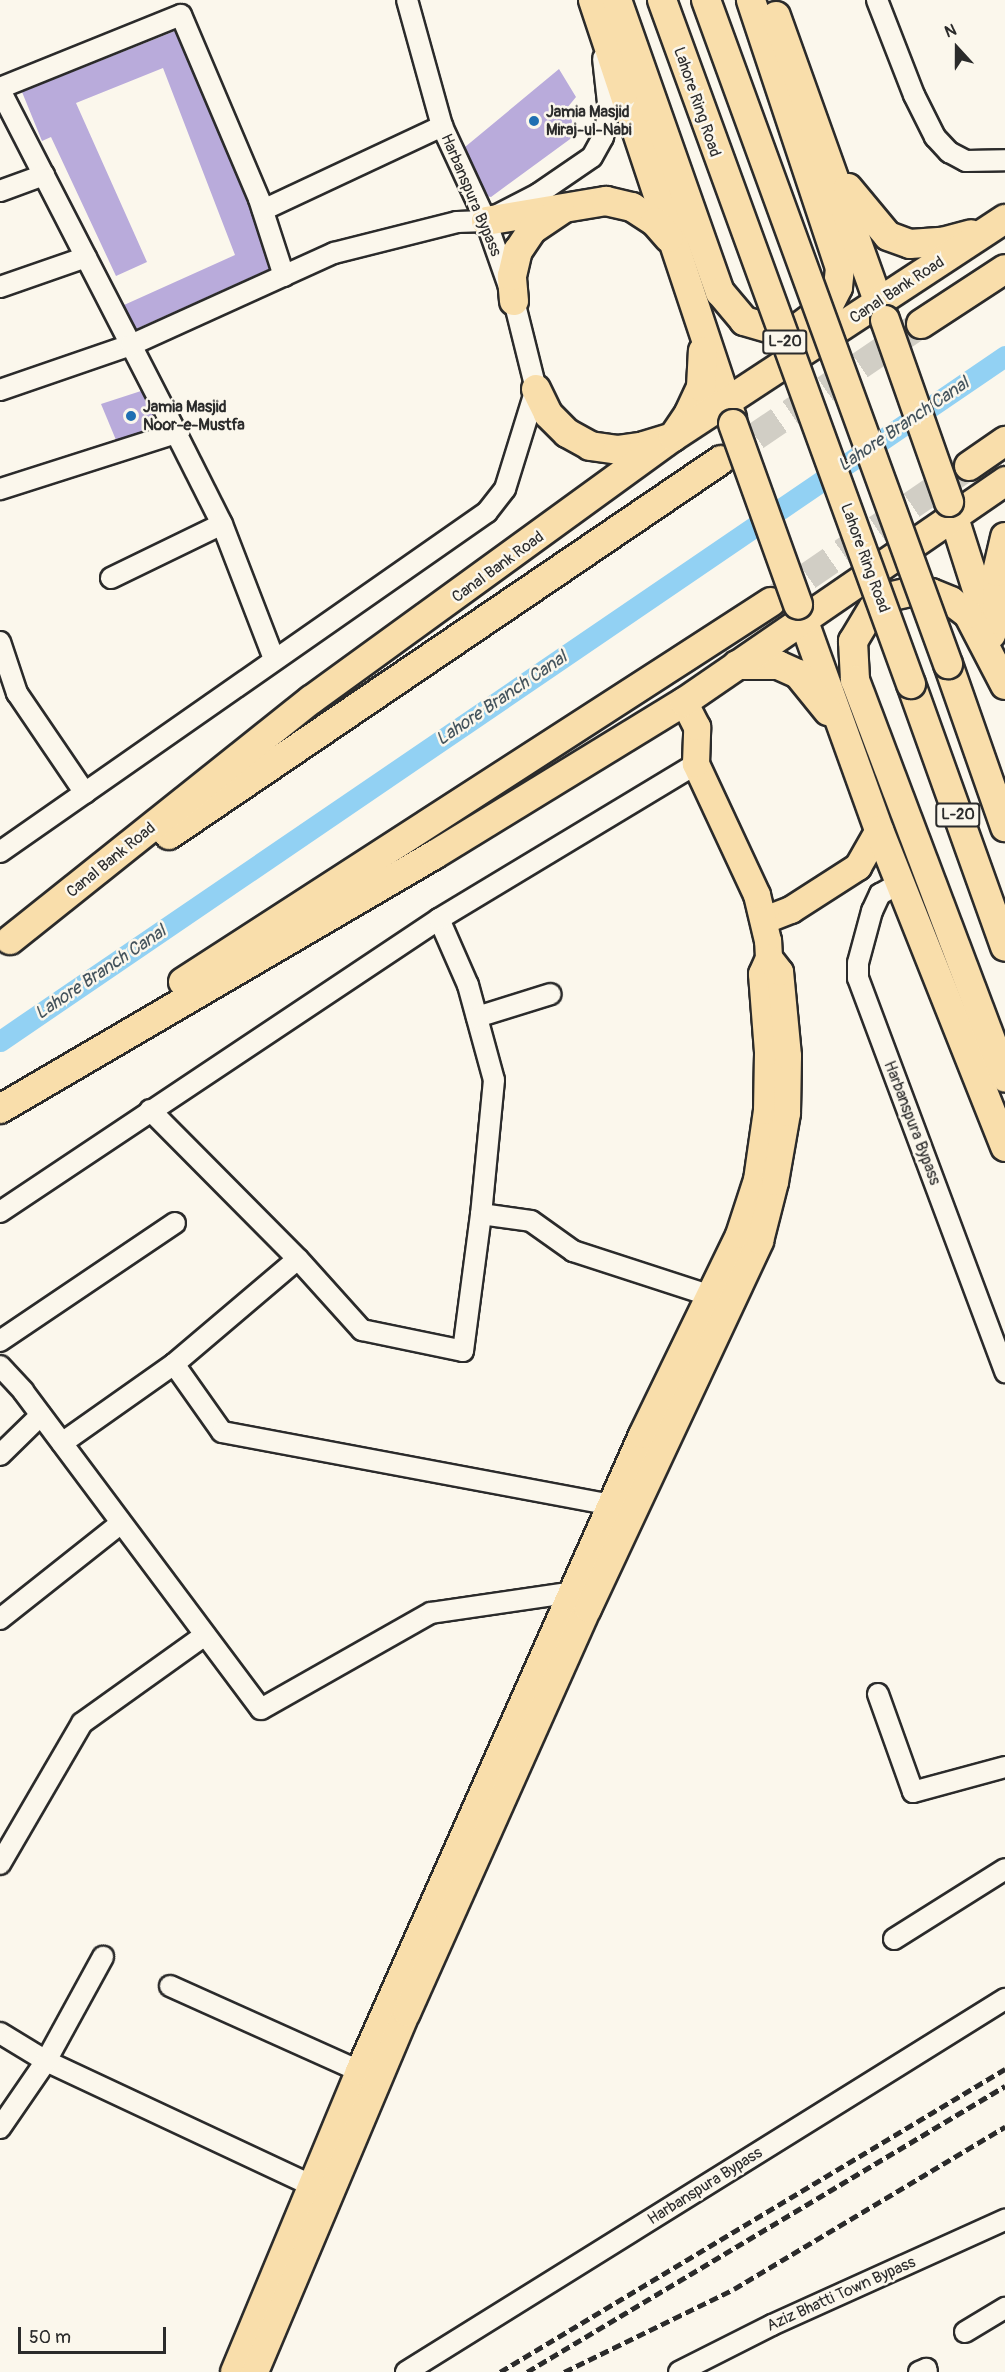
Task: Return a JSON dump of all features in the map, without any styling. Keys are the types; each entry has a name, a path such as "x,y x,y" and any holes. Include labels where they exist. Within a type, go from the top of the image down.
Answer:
{"highway":[{"name":"Lahore Ring Road","path":"662,0 1005,947"},
{"name":"L-20","path":"706,0 1005,826"},
{"path":"602,4 720,292 744,321 779,331 807,323 829,305 838,287 840,268 751,0"},
{"path":"770,0 830,158 952,509 1005,679"},
{"path":"602,4 673,242 791,609 844,735 879,830 1005,1147"},
{"path":"830,158 856,201 888,236 910,244 942,242 999,223"},
{"path":"486,221 606,201 632,207 655,222 673,242"},
{"path":"514,301 512,276 518,251 532,230 552,214 579,204"},
{"name":"Canal Bank Road","path":"5,944 311,700 673,437 729,413 882,311 999,223"},
{"path":"921,324 1005,269"},
{"path":"536,389 548,414 567,433 590,446 617,450 673,437 701,387 700,326"},
{"path":"969,466 1005,441"},
{"path":"5,944 402,680 721,460"},
{"path":"0,1108 232,948 952,509 1005,481"},
{"path":"1005,537 994,599 1005,664"},
{"path":"1005,685 968,614 951,601 931,593 910,592 889,597 867,615 853,641 855,680 1005,1078"},
{"path":"0,1108 434,855 684,702 737,665 791,609"},
{"path":"737,665 778,665 798,674 813,689 844,735"}],"main road":[{"path":"249,2370 406,2013 599,1586 623,1507 708,1295 739,1235 757,1180 767,1111 768,1052 762,974 769,958 765,920 696,764 697,727 684,702"},
{"path":"765,920 791,910 858,867 879,830"},
{"path":"249,2370 313,2186 359,2071 573,1595 733,1302 760,1241 776,1182 786,1113 788,1056 780,972 769,958"}],"street":[{"name":"Harbanspura Bypass","path":"407,0 442,126 486,221 514,301 536,389"},
{"path":"877,0 914,95 935,137 949,152 966,161 1005,160"},
{"path":"0,390 131,345 334,253 458,222 486,221 538,194 592,157 603,137 609,112 602,4"},
{"path":"274,659 222,524 0,89 181,15 262,210 284,276"},
{"path":"262,210 442,126"},
{"path":"0,191 44,175"},
{"path":"0,287 86,257"},
{"path":"0,852 488,512 505,489 536,389"},
{"path":"0,489 176,433"},
{"path":"111,578 222,524"},
{"path":"0,642 17,693 86,794"},
{"path":"0,1212 439,919 696,764"},
{"name":"Harbanspura Bypass","path":"900,883 880,894 872,911 858,963 858,978 1005,1372"},
{"path":"150,1110 298,1259 362,1330 463,1351 481,1215 494,1080 468,985 439,919"},
{"path":"477,1017 550,993"},
{"path":"481,1215 531,1221 573,1251 733,1302"},
{"path":"0,1341 175,1223"},
{"path":"62,1443 174,1364 298,1259"},
{"path":"174,1364 222,1432 623,1507"},
{"path":"0,1366 41,1415 261,1709 431,1613 573,1595 599,1586"},
{"path":"0,1455 41,1415"},
{"path":"0,1619 121,1523"},
{"path":"0,1864 82,1723 205,1635"},
{"path":"878,1694 913,1792 1005,1767"},
{"path":"894,1939 1005,1869"},
{"path":"0,2128 46,2061 103,1957"},
{"path":"170,1986 359,2071"},
{"name":"Harbanspura Bypass","path":"406,2372 1005,1999"},
{"path":"0,2033 46,2061 313,2186"},
{"name":"Aziz Bhatti Town Bypass","path":"679,2372 772,2325 1005,2220"},
{"path":"965,2332 1005,2308"},
{"path":"919,2372 926,2369 927,2372"}],"building":[{"path":"175,31 248,203 269,269 136,329 124,305 235,255 163,68 76,103 147,262 116,276 51,137 42,141 22,92"},
{"name":"Jamia Masjid Miraj-ul-Nabi","path":"559,69 576,97 567,108 577,134 491,197 487,196 465,147"},
{"name":"Jamia Masjid Noor-e-Mustfa","path":"141,391 159,426 116,440 101,404"}],"waterway":[{"name":"Lahore Branch Canal","path":"0,1041 1005,356"}],"tunnel":[{"path":"721,460 921,324"},
{"path":"773,600 969,466"}],"railway":[{"path":"500,2372 1005,2069"},
{"path":"527,2372 1005,2086"},
{"path":"564,2372 734,2289 1005,2127"}],"place":[{"name":"Jamia Masjid Miraj-ul-Nabi","path":"534,121"},
{"name":"Jamia Masjid Noor-e-Mustfa","path":"131,416"}]}
